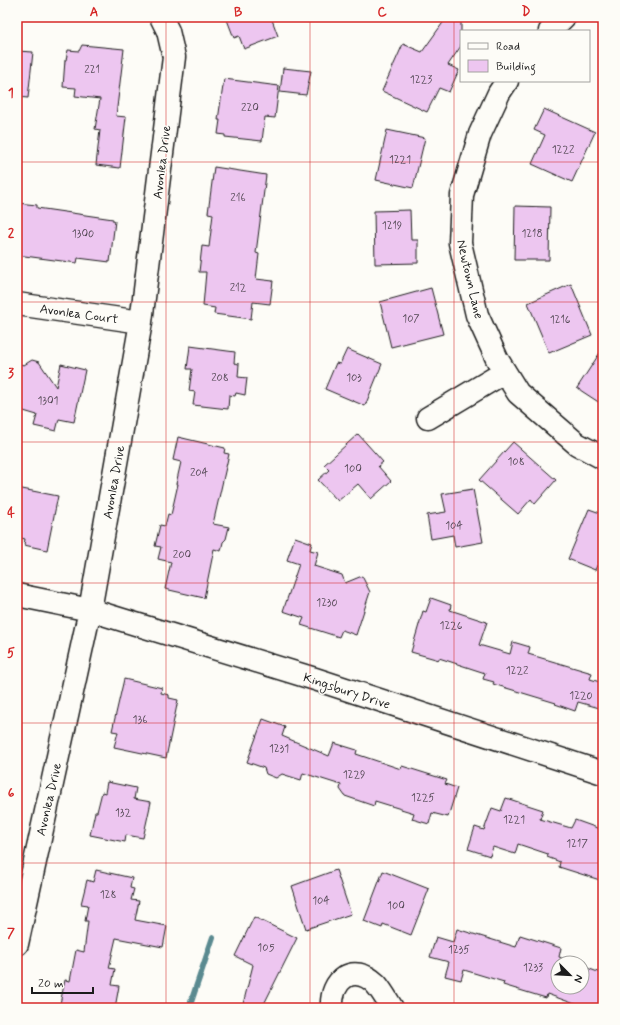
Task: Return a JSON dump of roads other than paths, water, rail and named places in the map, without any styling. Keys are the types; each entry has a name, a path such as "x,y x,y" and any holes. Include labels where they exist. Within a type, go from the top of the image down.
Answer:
{"street":[{"name":"Avonlea Drive","path":"17,944 19,919 90,610 140,322 174,58 168,31 161,17"},
{"path":"551,30 564,17"},
{"name":"Newtown Lane","path":"506,82 499,93 480,134 462,195 460,243 477,315 497,359 518,393 577,444 603,458"},
{"name":"Avonlea Court","path":"17,304 140,322"},
{"path":"428,418 505,372"},
{"name":"Kingsbury Drive","path":"17,595 90,610 315,679 603,773"},
{"path":"332,1008 332,995 334,987 339,981 352,974 364,977 375,984 392,1008"}],"waterway":[{"path":"189,1008 213,937"}]}
